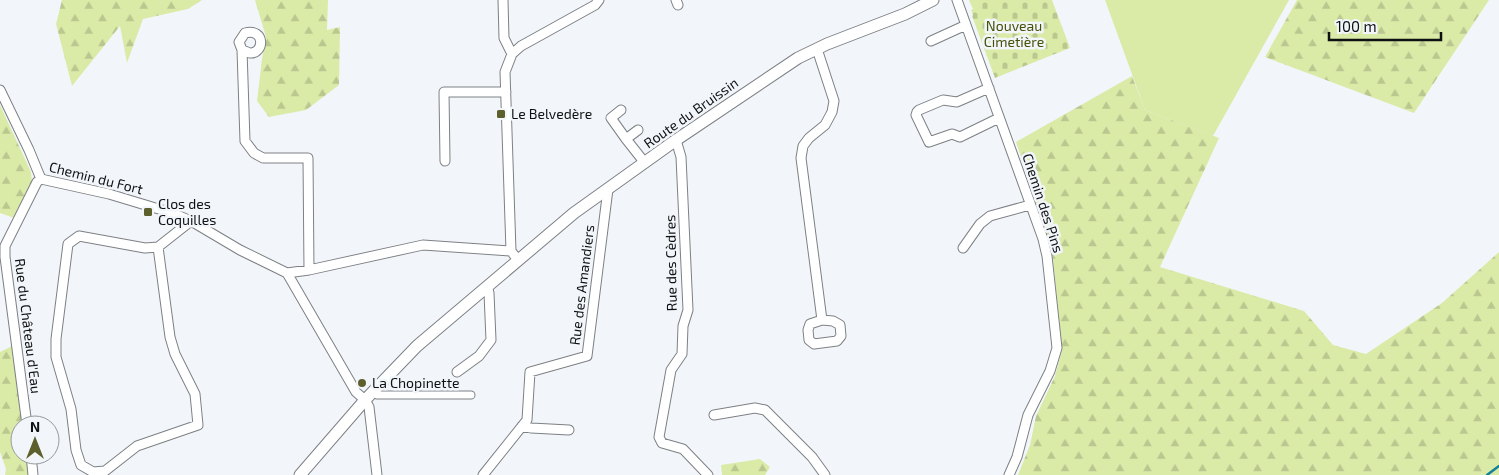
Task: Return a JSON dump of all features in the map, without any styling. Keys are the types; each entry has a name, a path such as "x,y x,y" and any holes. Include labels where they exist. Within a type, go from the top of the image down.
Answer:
{"street":[{"path":"503,0 504,38 512,54"},
{"path":"471,395 369,395 356,392 287,274 423,245 515,256 505,72 512,54 521,46 595,5 599,0"},
{"name":"Route du Bruissin","path":"300,475 369,395 417,346 487,286 515,256 676,140 784,67 817,48 905,14 933,0"},
{"name":"Chemin des Pins","path":"957,0 1048,256 1056,348 1050,371 1028,414 1019,450 1009,475"},
{"path":"931,41 966,25"},
{"path":"817,48 834,102 832,112 825,125 809,138 803,146 801,158 822,320"},
{"path":"242,50 245,140 254,153 263,158 308,158 309,270"},
{"path":"989,88 957,102 943,100 919,110 916,115 929,142 952,134 960,137 999,118"},
{"name":"Chemin du Fort","path":"0,90 29,150 40,179 109,194 172,212 287,274"},
{"path":"445,161 444,92 506,92"},
{"path":"621,110 611,118 645,163"},
{"path":"626,138 638,130"},
{"name":"Rue des Cèdres","path":"676,140 682,157 688,310 683,326 682,354 671,370 659,437 662,443 683,449 708,475"},
{"name":"Rue du Château d'Eau","path":"26,415 5,246 40,179"},
{"name":"Rue des Amandiers","path":"483,475 527,420 530,372 586,356 608,189"},
{"path":"963,248 980,224 990,216 1030,205"},
{"path":"158,247 170,337 175,354 195,394 198,425 138,446 105,471 93,472 81,465 76,450 71,409 56,357 56,339 68,244 79,236 145,248 158,247 191,221"},
{"path":"457,372 479,356 491,340 487,286"},
{"path":"369,395 377,475"},
{"path":"714,415 756,408 765,410 812,457 825,475"},
{"path":"522,426 569,430"}],"green space":[{"path":"62,0 202,0 188,9 143,19 127,63 120,26 72,86 56,24"},
{"path":"255,0 328,0 327,30 340,27 339,85 306,110 269,117 257,101 266,37"},
{"name":"Nouveau Cimetière","path":"969,0 1052,0 1070,48 995,78 972,16 971,10 973,9"},
{"path":"1105,0 1289,0 1213,136 1145,110"},
{"path":"1297,0 1489,0 1414,113 1265,57"},
{"path":"1132,76 1145,110 1219,138 1160,267 1304,311 1333,345 1366,354 1442,303 1499,252 1499,475 1018,475 1030,445 1036,416 1055,376 1062,350 1053,259 1048,237 1016,142"},
{"path":"0,105 31,172 32,183 14,218 0,213"},
{"path":"12,346 22,415 10,415 10,465 29,465 30,475 5,475 6,469 0,452 0,352"},
{"path":"760,459 770,467 765,475 722,475 721,465"}],"waterway":[{"path":"1487,475 1499,466"}],"place":[{"name":"Le Belvedère","path":"501,114"},
{"name":"Clos des Coquilles","path":"148,212"},
{"name":"La Chopinette","path":"362,383"}]}
